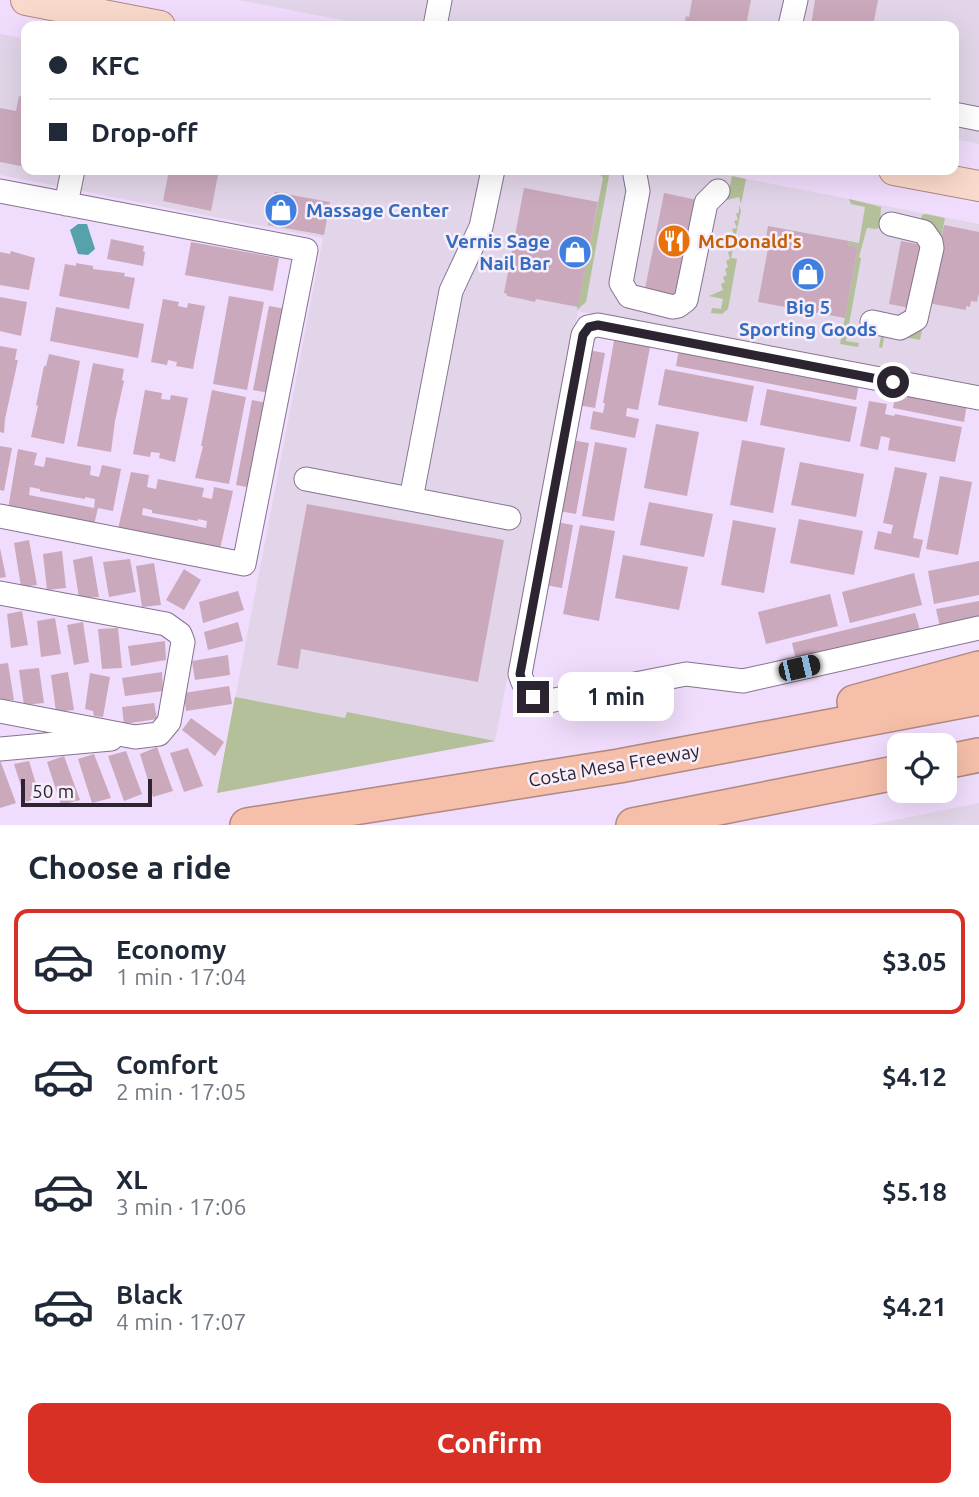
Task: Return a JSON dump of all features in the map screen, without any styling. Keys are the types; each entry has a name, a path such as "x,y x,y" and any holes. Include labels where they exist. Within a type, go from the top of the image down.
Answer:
{"highway":[{"path":"619,766 979,668"},
{"name":"Costa Mesa Freeway","path":"247,825 619,766 979,698"},
{"path":"957,760 979,755"},
{"path":"633,825 887,775"}],"main road":[{"path":"26,0 94,20"},
{"path":"921,175 979,186"}],"lane":[{"path":"436,21 440,0"},
{"path":"791,21 796,0"},
{"path":"959,115 979,119"},
{"path":"57,175 59,202"},
{"path":"59,202 71,175"},
{"path":"411,499 451,291 481,227 492,175"},
{"path":"635,175 638,191 621,283 629,296 673,307 686,300 706,203 718,191"},
{"path":"0,191 306,250 244,564 0,516"},
{"path":"872,322 900,328 916,319 932,248 924,232 891,224"},
{"path":"979,398 598,325 589,327 583,335 520,674 524,687 533,697 549,701 686,674 743,681 979,628"},
{"path":"306,479 509,518"},
{"path":"0,593 166,624 180,634 183,642 169,722 159,734 0,749"},
{"path":"0,711 135,737"}],"shaded area":[{"path":"238,0 979,0 979,144 959,140 959,21 347,21"},
{"path":"0,34 21,38 21,175 726,175 979,224 979,389 578,311 495,741 217,793 323,238 0,175"},
{"path":"601,175 609,175 586,302 577,310 603,178"},
{"path":"732,176 746,179 741,204 739,197 727,200"},
{"path":"849,199 881,207 880,226 877,229 867,228 859,257 861,258 846,341 859,343 858,347 840,344 858,247 848,245 849,241 859,243 865,207 851,204"},
{"path":"739,205 741,211 731,258 737,259 728,309 722,314 711,313 712,308 721,309 723,299 709,296 723,290 721,284 725,282 723,277 727,275 726,261 730,259 728,252 733,244 732,229 737,228 734,221 738,220 736,214 739,212"},
{"path":"922,215 945,218 920,340 885,333 882,348 879,347 882,330 921,321 919,225"},
{"path":"78,224 87,224 95,249 88,255 78,254 70,230"},
{"path":"235,697 345,718 347,712 495,741 217,793"},
{"path":"979,803 979,825 870,825"}],"building":[{"path":"692,0 751,0 747,21 685,21 686,16 689,17"},
{"path":"815,0 878,0 874,21 812,21"},
{"path":"19,96 21,166 0,162 0,108 16,111"},
{"path":"168,175 218,175 211,211 163,201"},
{"path":"524,188 598,202 578,307 536,299 535,302 504,293"},
{"path":"275,192 330,202 324,235 268,225"},
{"name":"McDonald's","path":"664,193 702,201 680,296 645,289"},
{"path":"944,225 979,232 979,293 977,302 971,301 966,310 928,303"},
{"name":"Big 5 Sporting Goods","path":"768,226 849,241 848,245 858,247 845,318 758,302 769,243 765,242"},
{"path":"111,239 144,246 143,266 107,259"},
{"path":"901,241 927,246 915,309 889,304"},
{"path":"191,242 279,258 273,291 185,275"},
{"path":"11,251 35,258 29,290 0,285 0,252 10,254"},
{"path":"76,263 93,266 93,269 125,273 124,276 135,278 129,309 59,296 65,264 76,266"},
{"path":"229,296 264,302 247,390 213,384"},
{"path":"0,297 27,302 21,336 0,331"},
{"path":"163,299 179,302 178,306 187,308 188,303 205,306 193,369 176,366 177,362 168,360 167,365 151,362"},
{"path":"269,306 286,309 270,393 253,390"},
{"path":"56,307 144,324 138,358 50,341"},
{"path":"615,335 651,342 638,410 627,408 626,416 639,419 635,438 590,429 593,411 603,413"},
{"path":"0,346 17,349 15,360 18,360 4,433 0,432"},
{"path":"679,349 859,383 856,400 676,366"},
{"path":"588,350 605,353 595,408 578,405"},
{"path":"49,354 80,361 64,444 31,437 44,366"},
{"path":"93,363 124,369 111,452 77,446"},
{"path":"665,369 754,386 747,422 658,405"},
{"path":"767,389 857,407 850,442 760,425"},
{"path":"145,390 162,393 161,399 170,400 171,395 188,398 175,462 159,458 160,453 151,452 150,457 133,454"},
{"path":"212,390 246,397 229,484 195,478"},
{"path":"896,391 967,404 964,422 893,408"},
{"path":"252,400 268,403 252,488 236,485"},
{"path":"869,401 887,404 885,414 962,427 955,462 888,450 890,438 881,436 878,450 860,446"},
{"path":"656,424 699,432 687,496 644,488"},
{"path":"572,440 589,443 576,514 559,511"},
{"path":"742,440 785,448 773,513 730,505"},
{"path":"595,442 627,448 614,521 582,516"},
{"path":"0,446 12,448 4,491 0,490"},
{"path":"18,449 37,453 34,465 44,467 46,457 91,466 90,475 99,477 102,465 121,469 113,511 98,508 94,525 8,509","holes":["30,487 95,499 94,508 29,495"]},
{"path":"800,462 864,474 856,517 791,505"},
{"path":"895,467 927,473 913,538 923,540 919,558 874,549 878,531 891,534 893,525 883,523"},
{"path":"131,472 149,475 147,487 156,489 158,479 204,488 202,497 212,499 214,487 233,491 220,549 118,529","holes":["143,508 152,510 152,513 207,521 206,528 142,515"]},
{"path":"940,476 972,482 958,555 926,549"},
{"path":"649,502 713,514 704,557 640,545"},
{"path":"307,504 504,540 478,682 301,649 298,669 277,665"},
{"path":"799,519 863,531 854,575 790,563"},
{"path":"733,520 776,528 764,593 721,585"},
{"path":"556,522 573,525 562,588 545,585"},
{"path":"580,525 615,531 599,621 563,614"},
{"path":"29,540 37,585 21,587 14,543"},
{"path":"0,548 6,577 0,578"},
{"path":"62,551 66,588 47,590 43,554"},
{"path":"623,555 688,567 679,610 615,598"},
{"path":"92,556 99,597 79,598 73,560"},
{"path":"130,559 136,592 109,597 103,562"},
{"path":"979,561 979,595 934,604 928,571"},
{"path":"154,563 161,605 142,607 136,566"},
{"path":"184,569 201,580 184,610 166,600"},
{"path":"914,573 922,605 850,623 842,592"},
{"path":"238,591 244,610 203,623 199,602"},
{"path":"830,594 838,626 766,644 758,612"},
{"path":"979,601 979,619 940,627 936,609"},
{"path":"22,611 28,645 11,648 7,614"},
{"path":"915,613 920,630 796,660 792,643"},
{"path":"55,618 61,654 41,657 37,621"},
{"path":"83,622 89,662 74,665 67,625"},
{"path":"238,622 243,641 208,650 204,632"},
{"path":"118,628 122,668 102,669 98,629"},
{"path":"165,641 166,660 131,666 128,646"},
{"path":"228,655 230,675 195,680 192,661"},
{"path":"8,663 14,700 0,700 0,664"},
{"path":"39,668 44,703 24,705 19,670"},
{"path":"68,672 74,710 56,712 51,675"},
{"path":"162,672 163,691 125,696 122,678"},
{"path":"90,673 110,677 103,717 94,716 93,711 85,709"},
{"path":"229,686 232,704 186,711 184,693"},
{"path":"154,703 157,719 124,724 122,707"},
{"path":"191,718 224,742 215,756 182,730"},
{"path":"157,747 173,791 153,797 140,754"},
{"path":"188,748 203,786 184,792 170,753"},
{"path":"126,751 142,794 124,801 108,756"},
{"path":"94,754 111,798 92,803 78,759"},
{"path":"64,756 80,800 61,805 47,762"},
{"path":"0,760 16,803 0,808"},
{"path":"29,761 40,797 26,802 14,764"}],"place":[{"name":"Massage Center","path":"281,210"},
{"name":"McDonald's","path":"674,241"},
{"name":"Vernis Sage Nail Bar","path":"575,252"},
{"name":"Big 5 Sporting Goods","path":"808,274"}],"route":[{"path":"533,697 524,687 520,674 583,335 589,327 598,325 893,382"}]}
